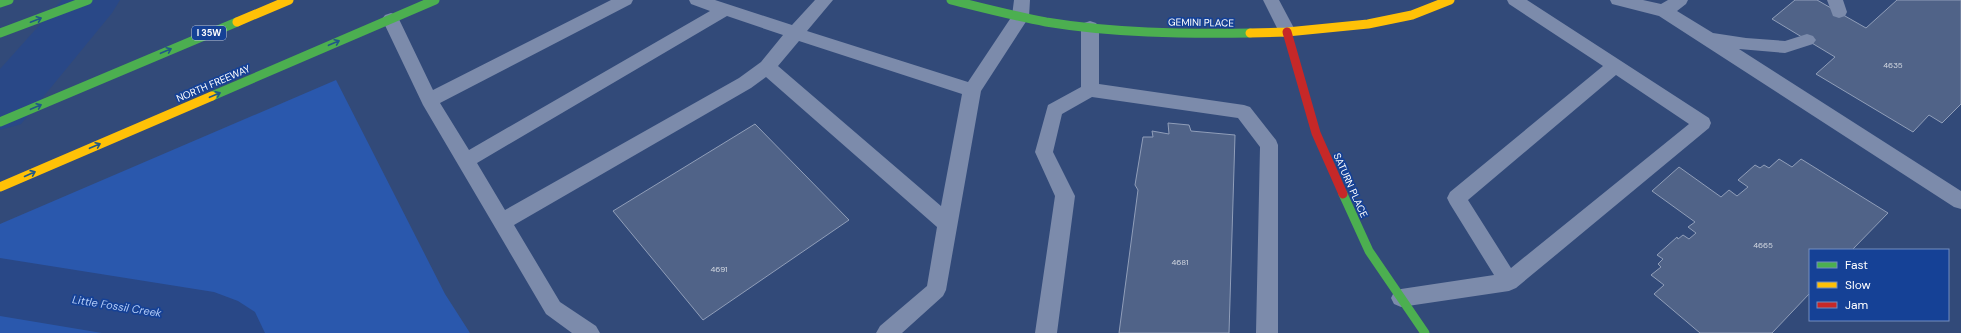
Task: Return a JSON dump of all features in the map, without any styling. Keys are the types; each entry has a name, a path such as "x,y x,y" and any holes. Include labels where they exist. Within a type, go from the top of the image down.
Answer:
{"main road":[{"path":"0,3 9,0"},
{"path":"0,33 88,0"},
{"name":"I 35W","path":"0,122 288,0"},
{"name":"NORTH FREEWAY","path":"0,187 435,0"},
{"name":"GEMINI PLACE","path":"951,0 1021,9 1090,27 1109,30 1218,34 1287,32 1368,24 1412,15 1450,0"},
{"name":"SATURN PLACE","path":"1287,32 1316,133 1369,251 1425,333"}],"lane":[{"path":"429,100 625,0"},
{"path":"697,0 972,90"},
{"path":"502,222 745,83 767,67 795,32 825,0"},
{"path":"1271,0 1287,32"},
{"path":"1401,298 1509,282 1702,122 1515,0"},
{"path":"1618,0 1664,11 1707,36 1961,201"},
{"path":"1664,11 1680,0"},
{"path":"887,333 936,290 972,90 1021,9"},
{"path":"465,160 726,10"},
{"path":"391,19 429,100 553,308 589,333"},
{"path":"1090,27 1090,90"},
{"path":"1707,36 1746,44 1785,46 1807,40"},
{"path":"1509,282 1457,198 1615,66"},
{"path":"767,67 948,224"},
{"path":"1046,333 1065,196 1044,152 1054,110 1090,90 1244,112 1269,145 1267,333"}],"shaded area":[{"path":"336,80 445,294 470,333 0,333 0,224"}],"building":[{"path":"1795,0 1817,0 1866,28 1897,0 1961,0 1961,104 1942,123 1929,115 1913,132 1816,74 1835,57 1772,19"},
{"path":"1168,123 1189,125 1191,131 1235,135 1229,333 1119,333 1138,190 1135,185 1143,137 1153,137 1152,131 1169,134"},
{"path":"755,124 849,220 703,320 613,211"},
{"path":"1779,159 1792,167 1801,159 1888,213 1853,249 1809,249 1809,294 1772,333 1700,333 1654,294 1664,285 1651,275 1661,267 1658,264 1663,259 1657,255 1677,237 1678,239 1683,235 1689,239 1696,233 1688,227 1695,222 1652,191 1679,167 1721,197 1729,190 1737,196 1748,187 1738,180 1755,165 1760,168 1764,165 1769,168"}],"waterway":[{"name":"Little Fossil Creek","path":"0,108 93,0"},
{"name":"Little Fossil Creek","path":"0,287 214,322 231,333"}],"traffic: fast":[{"path":"0,3 9,0"},
{"path":"0,33 88,0"},
{"path":"212,96 435,0"},
{"path":"951,0 1019,17 1076,26 1163,33 1250,33"},
{"path":"0,122 237,22"},
{"path":"1343,194 1369,251 1425,333"}],"traffic: slow":[{"path":"237,22 289,0"},
{"path":"1250,33 1287,32 1368,24 1412,15 1450,0"},
{"path":"0,187 212,96"}],"traffic: jam":[{"path":"1287,32 1316,133 1343,194"}]}
